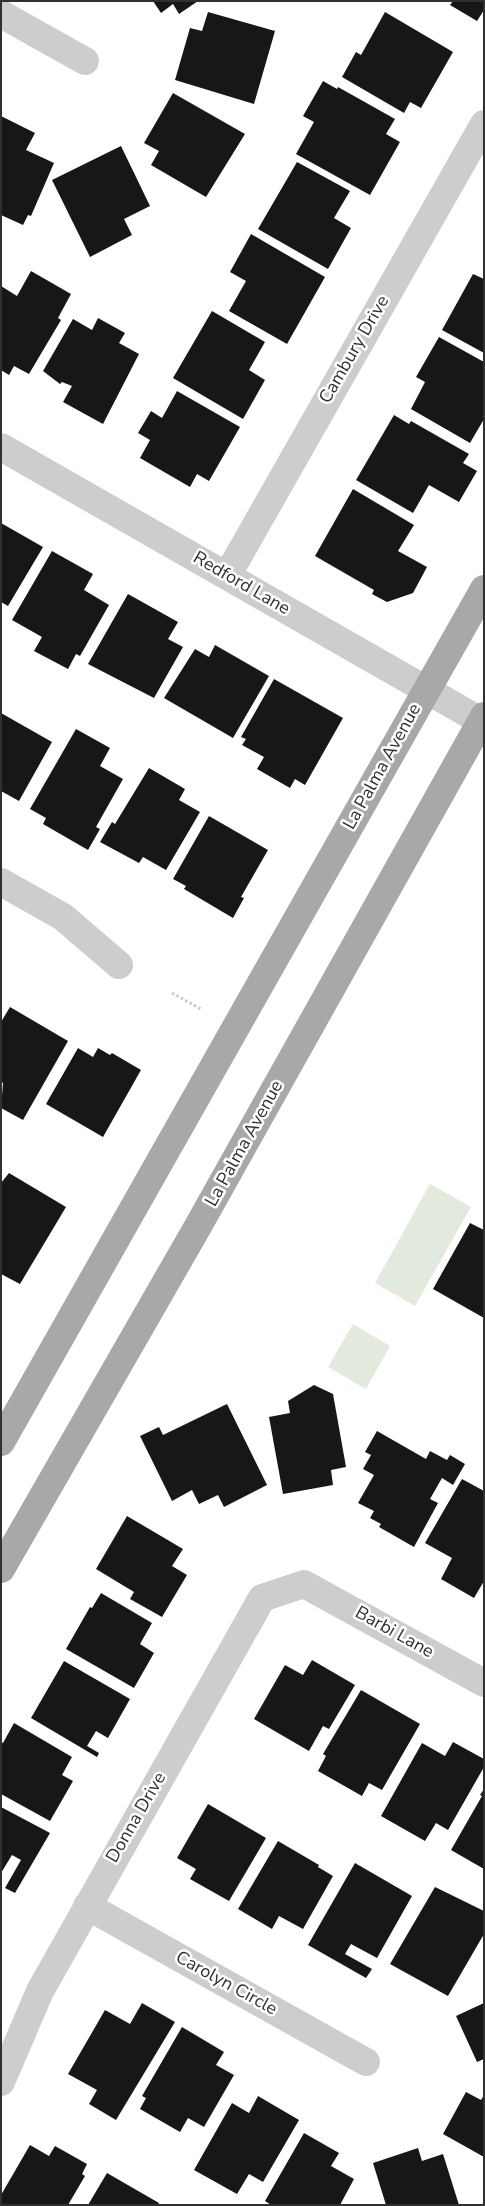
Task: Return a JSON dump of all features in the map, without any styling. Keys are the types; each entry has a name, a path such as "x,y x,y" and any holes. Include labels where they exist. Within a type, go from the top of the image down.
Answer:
{"main road":[{"name":"La Palma Avenue","path":"1,1442 484,589"},
{"name":"La Palma Avenue","path":"1,1569 197,1228 482,718"}],"street":[{"path":"1,14 85,61"},
{"name":"Cambury Drive","path":"227,576 484,124"},
{"name":"Redford Lane","path":"1,447 427,690 482,718"},
{"path":"1,882 63,917 119,966"},
{"name":"Barbi Lane","path":"304,1584 484,1683"},
{"name":"Donna Drive","path":"1,2082 40,1990 262,1598 304,1584"},
{"name":"Carolyn Circle","path":"87,1906 366,2062"}],"path":[{"path":"172,993 202,1009"}],"shaded area":[{"path":"430,1184 471,1207 415,1306 375,1283"},
{"path":"353,1324 390,1346 366,1389 328,1367"}],"building":[{"path":"153,1 198,1 179,14 173,4 161,13"},
{"path":"453,1 484,1 484,10 477,21 450,5"},
{"path":"208,12 275,31 254,104 175,80 190,28 202,31"},
{"path":"385,12 453,52 421,108 410,102 404,113 342,77 356,52 361,55"},
{"path":"323,81 337,89 338,87 395,119 386,134 400,142 370,195 296,154 314,122 303,116"},
{"path":"173,93 245,134 206,197 151,165 159,151 144,143"},
{"path":"1,116 35,133 26,150 54,163 31,216 28,215 23,225 1,215"},
{"path":"121,146 150,206 124,219 132,235 90,257 52,180"},
{"path":"297,162 350,191 334,218 351,228 328,269 258,229"},
{"path":"251,234 325,277 287,344 229,311 246,281 230,272"},
{"path":"31,271 71,294 58,318 61,320 29,374 14,366 9,375 1,370 1,286 17,296"},
{"path":"473,274 484,279 484,353 442,330"},
{"path":"212,311 265,342 249,370 265,380 243,419 173,378"},
{"path":"98,318 125,333 119,343 139,354 103,424 63,402 72,386 62,382 60,384 43,371 73,319 92,330"},
{"path":"439,337 484,362 484,419 470,443 411,409 425,382 416,377"},
{"path":"177,391 240,427 209,481 197,474 190,487 140,458 150,440 138,433 151,411 162,418"},
{"path":"394,415 409,424 411,421 469,454 463,463 477,471 459,502 429,485 413,513 356,480"},
{"path":"353,489 414,525 398,551 427,567 413,593 387,602 372,594 374,590 315,556"},
{"path":"1,523 43,547 8,606 1,602"},
{"path":"52,551 93,574 84,590 109,605 80,656 76,654 68,669 34,651 42,637 12,620"},
{"path":"128,594 178,622 168,639 183,647 154,698 88,664"},
{"path":"215,645 269,676 233,738 164,698 195,649 209,657"},
{"path":"274,679 343,718 305,785 295,779 290,788 257,769 264,757 242,745 246,739 241,737"},
{"path":"1,713 52,742 19,801 1,791"},
{"path":"76,729 110,748 100,766 123,779 96,827 100,829 88,850 43,824 46,818 30,809"},
{"path":"149,768 185,789 179,800 200,812 166,870 143,857 139,863 100,842 112,822 115,824"},
{"path":"209,816 268,850 241,897 244,898 233,918 184,889 186,886 173,879"},
{"path":"10,1007 68,1041 23,1120 1,1108 3,1083 1,1082 1,1022"},
{"path":"78,1048 93,1057 98,1048 110,1055 112,1053 141,1070 103,1137 46,1104"},
{"path":"9,1173 66,1207 20,1284 1,1274 1,1183"},
{"path":"470,1223 484,1230 484,1318 433,1289"},
{"path":"314,1385 333,1394 346,1467 331,1470 333,1485 283,1494 269,1417 290,1413 288,1401"},
{"path":"227,1404 267,1485 224,1507 218,1495 199,1504 192,1490 172,1501 140,1436 159,1427 163,1435"},
{"path":"377,1431 426,1459 430,1451 447,1460 450,1455 465,1464 453,1485 442,1478 430,1499 438,1503 414,1547 379,1527 381,1524 370,1518 374,1511 358,1503 374,1475 363,1469 371,1455 365,1452"},
{"path":"462,1479 484,1491 484,1581 474,1598 441,1579 452,1558 425,1543"},
{"path":"127,1516 183,1549 172,1566 187,1575 162,1617 130,1599 134,1592 96,1569"},
{"path":"101,1593 152,1623 140,1644 154,1653 134,1688 66,1649 90,1607 92,1608"},
{"path":"312,1660 355,1685 329,1729 323,1726 309,1751 254,1719 285,1665 303,1675"},
{"path":"64,1661 130,1699 108,1738 96,1731 87,1746 99,1753 97,1757 31,1718"},
{"path":"361,1690 420,1724 382,1790 369,1783 362,1796 318,1771 326,1756 323,1754"},
{"path":"14,1723 72,1757 62,1775 73,1781 50,1821 1,1794 1,1742 3,1743"},
{"path":"453,1742 484,1759 484,1767 448,1830 436,1823 425,1841 381,1816 422,1743 445,1756"},
{"path":"484,1789 484,1869 451,1850 482,1796 480,1795"},
{"path":"208,1804 266,1838 229,1901 190,1879 196,1869 177,1858"},
{"path":"1,1807 50,1833 15,1893 5,1888 21,1860 12,1855 1,1873"},
{"path":"278,1841 319,1865 318,1867 333,1876 303,1929 279,1916 272,1929 238,1909"},
{"path":"355,1863 412,1896 377,1958 351,1944 345,1954 372,1969 366,1978 308,1945"},
{"path":"435,1887 484,1911 484,1934 448,1996 390,1964"},
{"path":"142,2003 175,2022 116,2120 89,2104 97,2090 68,2074 105,2010 130,2024"},
{"path":"484,2003 484,2059 477,2062 456,2016"},
{"path":"182,2027 224,2052 216,2065 234,2075 204,2127 188,2118 180,2132 140,2109 146,2098 142,2096"},
{"path":"466,2092 481,2100 484,2095 484,2157 443,2134"},
{"path":"258,2096 299,2120 263,2182 249,2174 237,2194 194,2170 232,2103 249,2113"},
{"path":"304,2133 339,2153 331,2166 354,2179 340,2205 271,2205 265,2201"},
{"path":"30,2145 49,2156 55,2146 87,2164 82,2174 85,2176 68,2205 1,2205 1,2195"},
{"path":"418,2148 422,2161 443,2154 459,2205 386,2205 373,2163"},
{"path":"107,2173 159,2203 158,2205 88,2205"}]}
